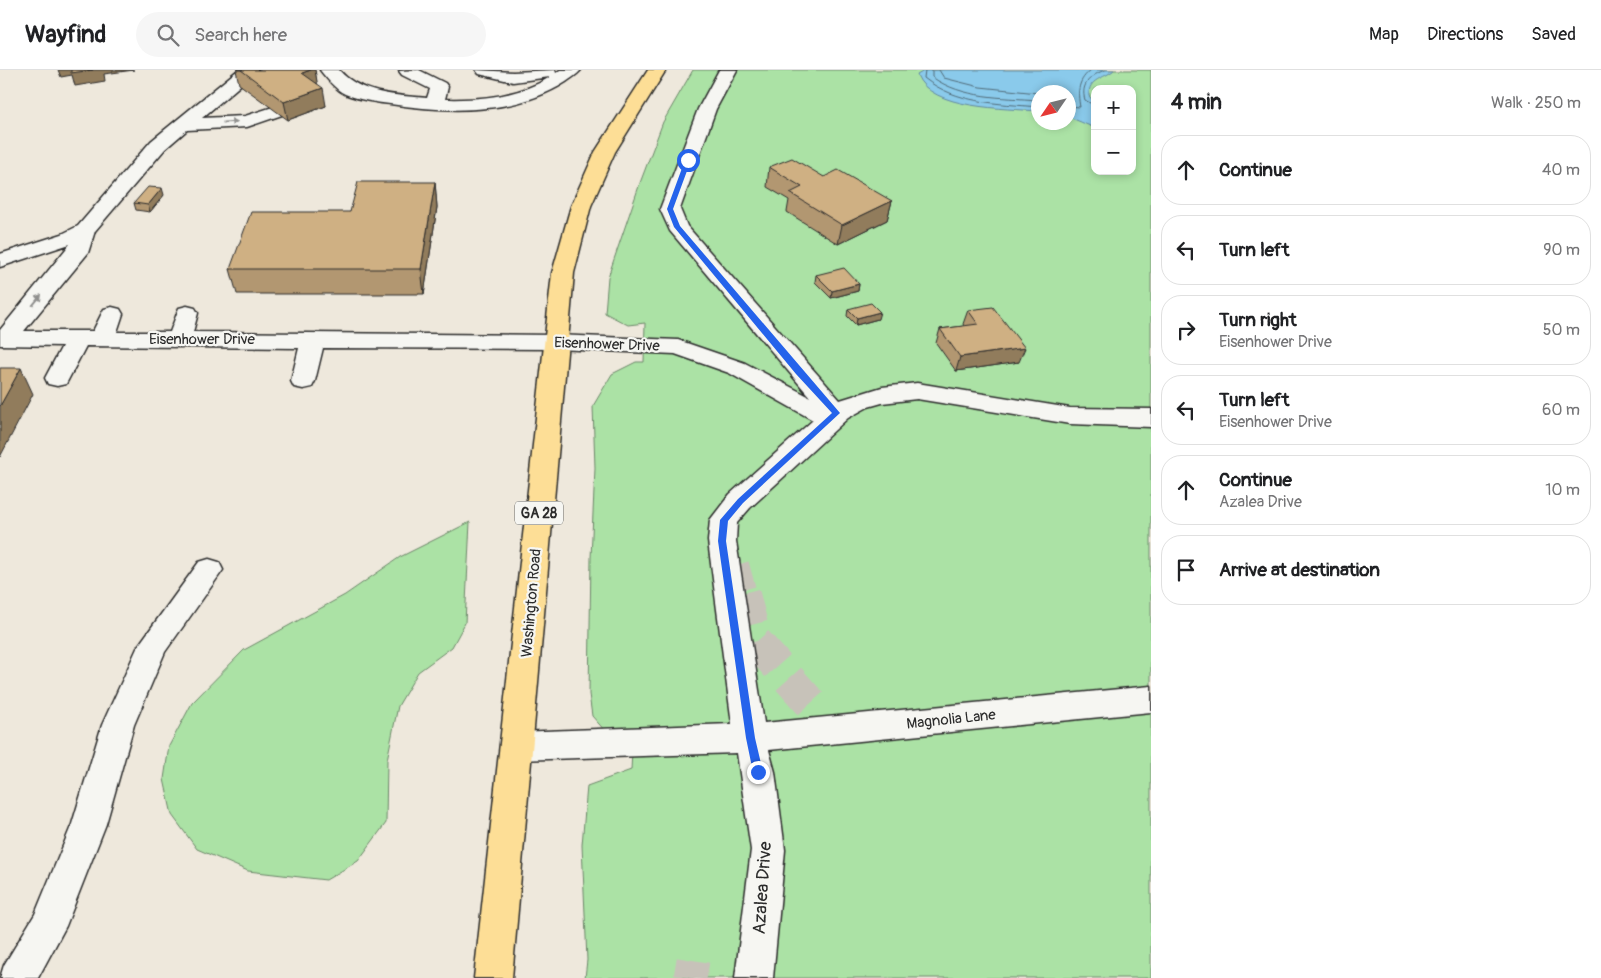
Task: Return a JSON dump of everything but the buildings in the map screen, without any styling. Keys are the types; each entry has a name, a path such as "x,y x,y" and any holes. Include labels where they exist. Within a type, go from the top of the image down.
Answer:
{"main road":[{"name":"Washington Road","path":"493,978 563,272 581,206 605,152 657,70"}],"street":[{"path":"0,261 69,238 85,230 158,146 248,70"},
{"path":"329,70 346,88"},
{"path":"485,70 513,77 564,70"},
{"path":"328,92 346,88 379,97 435,104 477,104 526,94 548,87 572,70"},
{"path":"728,70 704,118 670,209 672,216 694,248 833,416"},
{"path":"408,71 439,87 435,104"},
{"path":"513,77 526,94"},
{"path":"212,100 245,89"},
{"path":"182,125 247,121 276,111"},
{"path":"3,338 80,248 85,230"},
{"path":"179,339 187,313"},
{"path":"102,339 112,314"},
{"name":"Eisenhower Drive","path":"3,338 556,342 678,347 737,368 833,416"},
{"path":"57,378 78,338"},
{"path":"303,381 313,340"},
{"path":"750,738 722,541 724,520 740,501 833,416 872,397 894,392 917,391 1070,416 1151,418"},
{"path":"17,978 48,926 89,824 118,725 153,646 210,570"},
{"name":"Magnolia Lane","path":"517,746 750,738 1151,700"},
{"name":"Azalea Drive","path":"750,738 758,772 768,850 754,978"}],"green space":[{"path":"693,70 1151,70 1151,978 585,978 587,960 582,845 587,786 631,770 633,732 606,732 592,716 589,694 591,558 595,468 593,406 612,374 636,362 644,362 645,323 628,325 605,313 608,277 663,122"},
{"path":"470,522 465,623 452,647 418,672 398,706 387,760 386,823 358,861 326,880 248,871 197,849 172,815 164,779 169,746 192,703 244,650 345,595 400,557"}],"water":[{"path":"1114,70 1091,85 1089,96 1091,98 1091,126 1076,120 1076,85 1031,85 1031,111 989,108 953,101 937,95 925,86 917,75 924,71"}],"tunnel":[{"path":"736,565 744,594"},
{"path":"743,593 756,642 813,706"},
{"path":"690,978 693,960"}],"route":[{"path":"688,160 670,209 677,227 720,275 799,372 837,413 740,501 724,520 722,541 750,738 758,772"}]}
